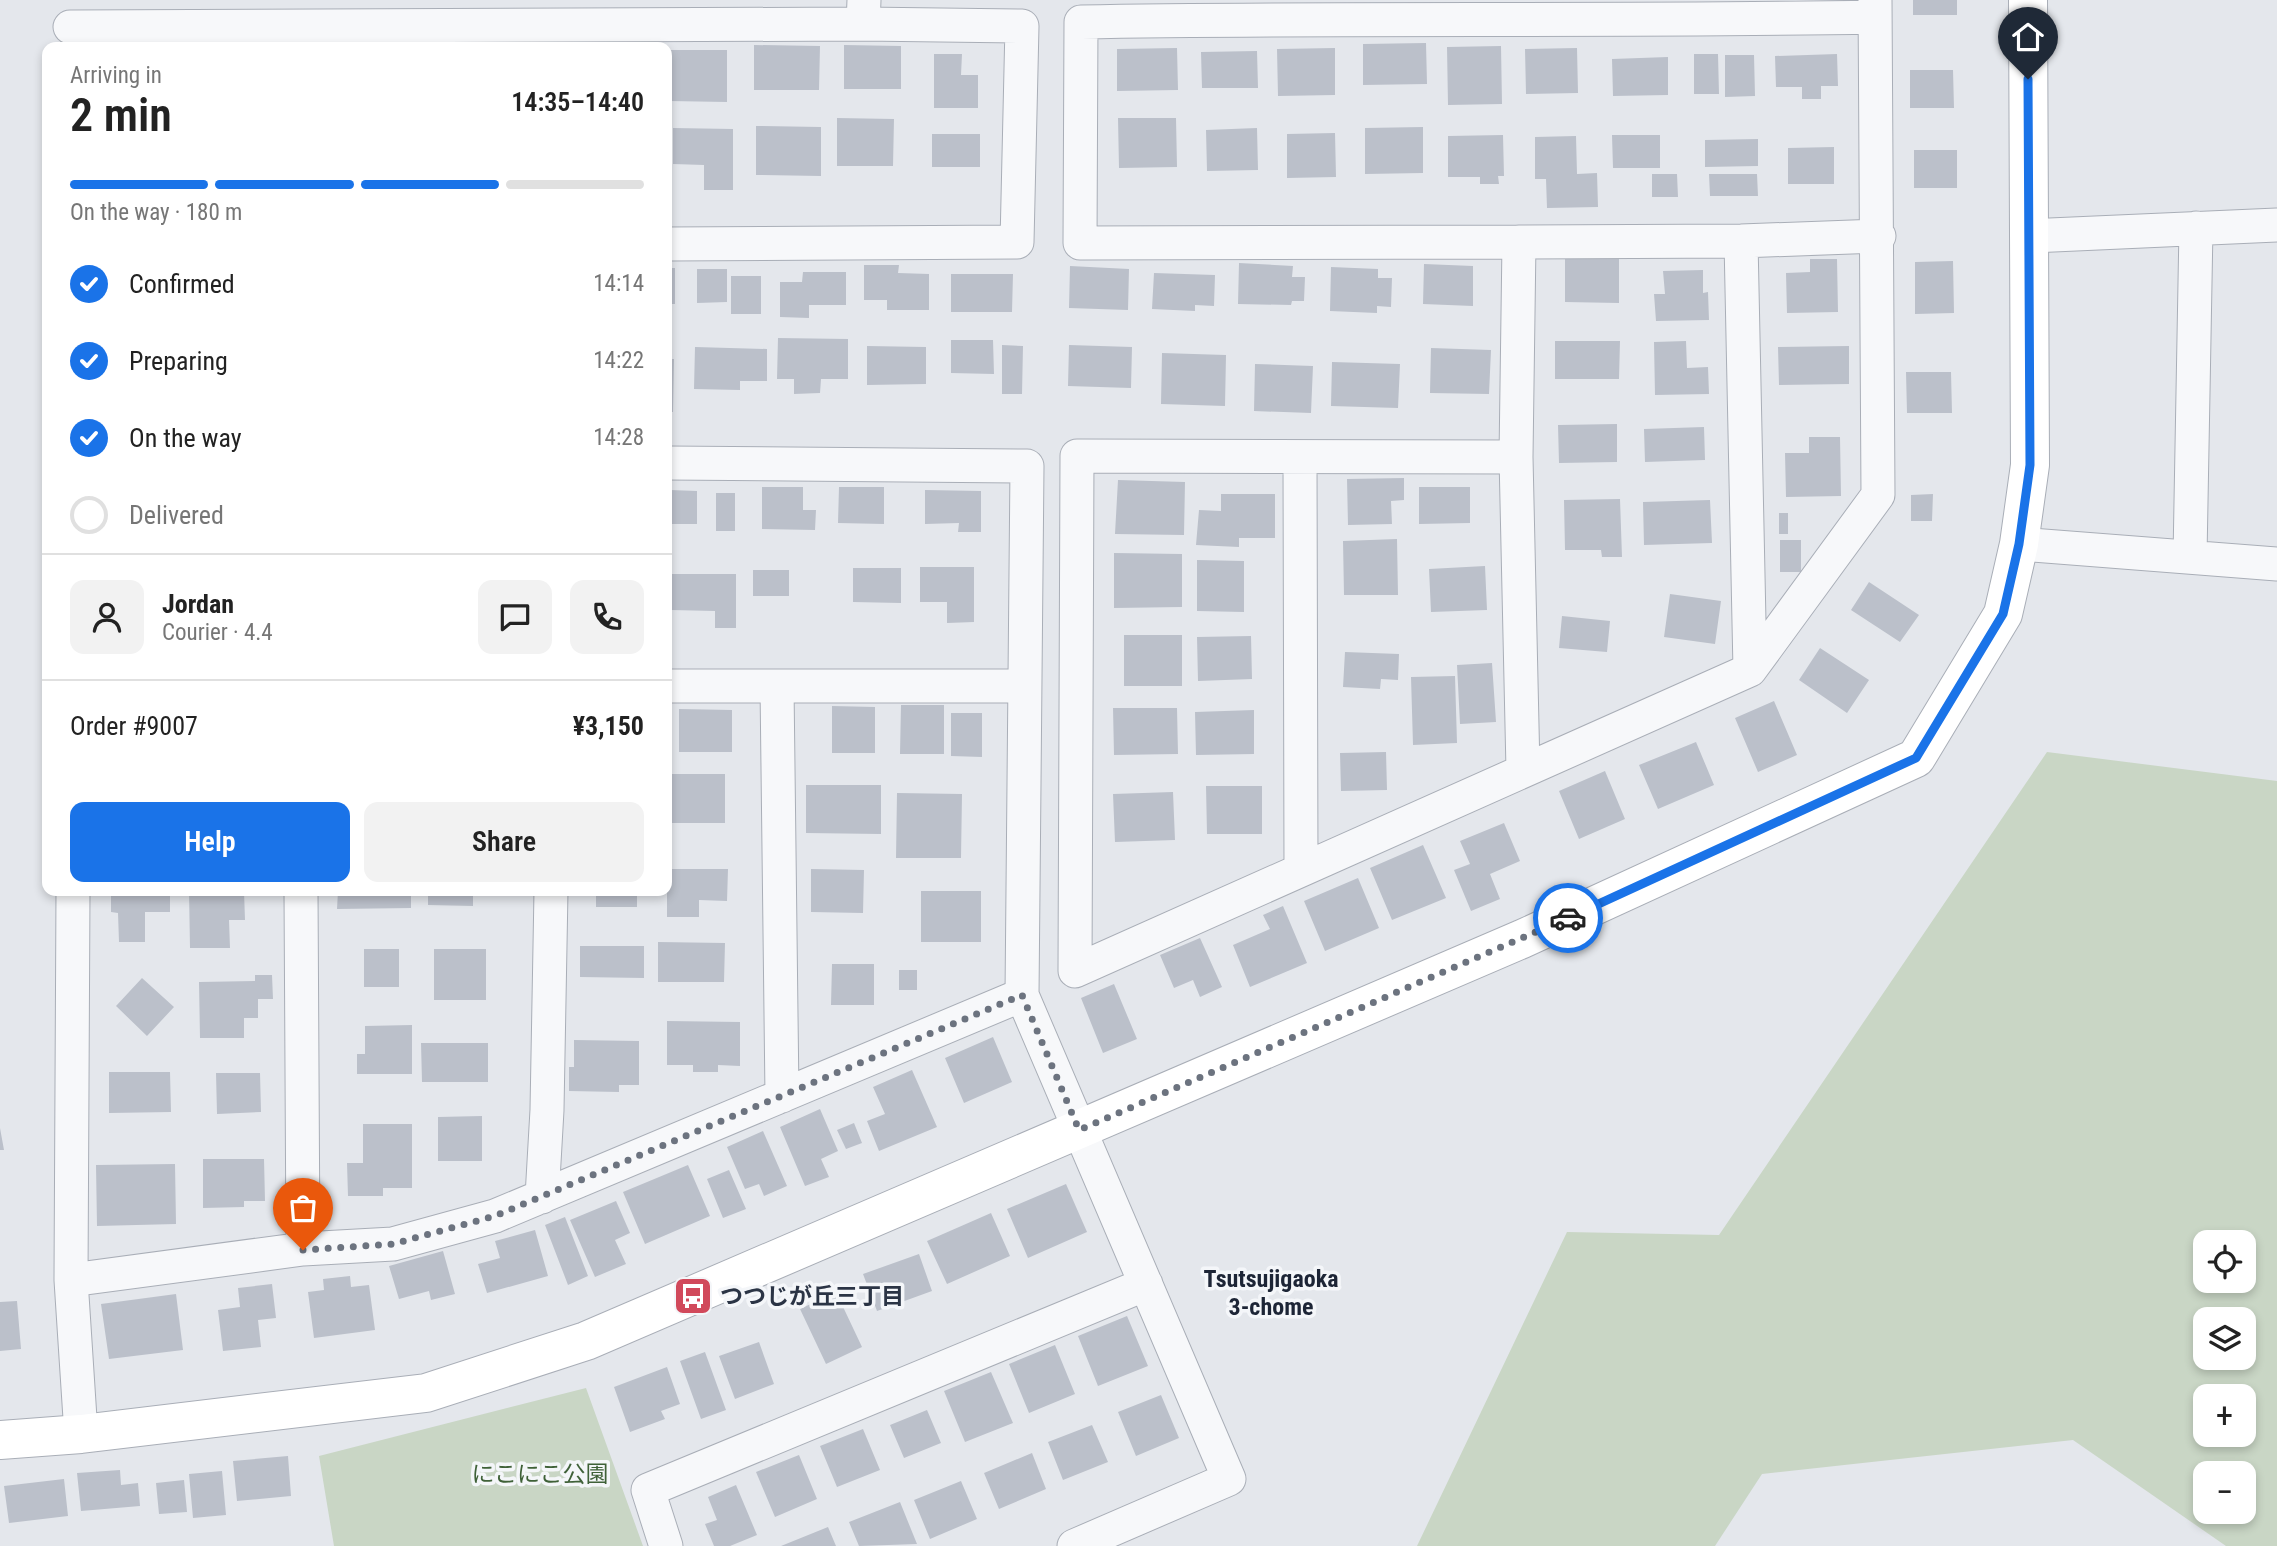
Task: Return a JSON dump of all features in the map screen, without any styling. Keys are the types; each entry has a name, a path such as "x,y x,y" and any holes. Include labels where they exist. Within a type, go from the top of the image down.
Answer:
{"street":[{"path":"0,1440 81,1434 426,1393 586,1342 1522,939 1916,758 2003,614 2019,544 2030,465 2028,0"},
{"path":"1516,457 1077,456 1075,971 1750,670 1878,495 1879,236 1875,8 1682,20 1242,9 1081,22 1080,243 1741,241 1879,236"},
{"path":"70,25 864,12 1022,26 1017,242 672,244"},
{"path":"2029,236 2277,225"},
{"path":"2190,557 2196,228"},
{"path":"1741,241 1750,670"},
{"path":"1519,242 1516,457 1523,769"},
{"path":"1300,458 1301,868"},
{"path":"672,463 1027,466 1022,995 1229,1479 1074,1546"},
{"path":"2019,544 2277,564"},
{"path":"672,686 1024,686"},
{"path":"777,686 782,1096"},
{"path":"73,896 71,1280 81,1434"},
{"path":"302,896 303,1250"},
{"path":"542,1196 547,1110 551,896"},
{"path":"71,1280 303,1250 393,1244 495,1216 1022,995"},
{"path":"666,1546 648,1490 1146,1284"}],"green space":[{"path":"2047,752 2277,781 2277,1546 2226,1546 2194,1524 2256,1524 2256,1461 2193,1461 2193,1523 2073,1440 1762,1474 1715,1546 1417,1546 1567,1232 1719,1235"},
{"name":"にこにこ公園","path":"586,1388 643,1546 334,1546 319,1456"}],"building":[{"path":"1913,0 1957,0 1957,15 1913,15"},
{"path":"1426,43 1427,84 1363,85 1363,44"},
{"path":"754,45 820,46 819,90 754,90"},
{"path":"844,45 901,46 901,89 844,89"},
{"path":"1501,46 1502,104 1448,105 1447,47"},
{"path":"1177,48 1178,90 1117,91 1117,49"},
{"path":"1335,48 1335,95 1278,96 1277,49"},
{"path":"1577,48 1578,93 1526,94 1525,49"},
{"path":"672,50 727,50 727,102 672,101"},
{"path":"1257,51 1258,88 1202,88 1201,52"},
{"path":"934,54 962,54 961,75 978,75 978,108 934,108"},
{"path":"1694,54 1718,54 1719,94 1694,94"},
{"path":"1837,54 1838,86 1821,86 1821,99 1802,99 1802,87 1776,87 1775,56"},
{"path":"1725,55 1754,55 1755,96 1725,97"},
{"path":"1668,57 1668,95 1613,96 1612,59"},
{"path":"1910,70 1953,70 1954,108 1910,108"},
{"path":"837,118 894,119 893,166 837,166"},
{"path":"1118,118 1176,118 1177,167 1119,168"},
{"path":"756,126 821,127 821,176 756,175"},
{"path":"1423,127 1423,173 1365,174 1365,128"},
{"path":"673,128 733,129 733,190 704,190 704,165 673,164"},
{"path":"1257,128 1258,170 1207,171 1206,130"},
{"path":"1335,133 1336,177 1287,178 1287,134"},
{"path":"932,134 980,134 980,167 932,167"},
{"path":"1503,135 1504,176 1498,176 1499,184 1480,184 1480,177 1448,177 1448,136"},
{"path":"1612,135 1660,135 1660,168 1613,168"},
{"path":"1576,136 1577,174 1597,173 1598,207 1547,208 1546,179 1535,179 1535,137"},
{"path":"1758,139 1758,166 1705,167 1705,140"},
{"path":"1834,147 1834,184 1788,184 1788,148"},
{"path":"1914,150 1957,150 1957,188 1914,188"},
{"path":"1652,174 1677,174 1678,197 1652,197"},
{"path":"1709,174 1757,174 1758,196 1710,196"},
{"path":"1565,254 1619,254 1619,303 1565,302"},
{"path":"1810,259 1837,259 1838,312 1787,313 1786,273 1810,272"},
{"path":"1953,261 1954,313 1915,314 1915,262"},
{"path":"1239,263 1293,266 1292,277 1305,277 1304,301 1292,301 1291,305 1238,304"},
{"path":"1424,264 1473,266 1473,306 1423,304"},
{"path":"864,265 899,265 898,273 929,274 929,310 887,310 887,300 864,300"},
{"path":"1070,266 1129,269 1128,310 1069,308"},
{"path":"1331,267 1378,269 1378,278 1392,278 1391,307 1377,306 1377,313 1330,311"},
{"path":"672,268 675,268 675,304 672,304"},
{"path":"697,269 727,269 727,302 697,303"},
{"path":"1703,270 1703,293 1708,292 1709,320 1656,321 1654,294 1665,294 1663,271"},
{"path":"803,272 846,272 846,305 809,305 809,318 780,317 780,282 802,282"},
{"path":"1154,273 1215,275 1214,306 1195,305 1195,311 1152,309"},
{"path":"951,274 1013,274 1012,312 951,312"},
{"path":"731,276 761,276 761,314 731,314"},
{"path":"778,338 848,339 848,379 821,379 820,393 794,394 794,379 777,379"},
{"path":"951,340 993,340 994,374 951,373"},
{"path":"1555,341 1620,341 1619,379 1555,379"},
{"path":"1686,341 1687,368 1708,367 1709,394 1655,395 1654,342"},
{"path":"1002,345 1023,346 1022,394 1002,394"},
{"path":"1069,345 1132,347 1131,388 1068,386"},
{"path":"867,346 926,347 926,384 867,385"},
{"path":"1849,346 1849,384 1779,385 1778,347"},
{"path":"695,347 767,349 767,381 740,381 740,390 694,389"},
{"path":"1431,348 1491,350 1489,394 1430,393"},
{"path":"1162,353 1226,355 1225,406 1161,404"},
{"path":"672,359 674,359 673,412"},
{"path":"1332,362 1400,364 1398,408 1331,406"},
{"path":"1255,364 1313,366 1311,413 1254,411"},
{"path":"1906,372 1951,372 1952,413 1907,413"},
{"path":"1617,424 1617,462 1559,463 1558,425"},
{"path":"1704,427 1705,460 1645,462 1644,429"},
{"path":"1809,437 1840,437 1841,496 1786,497 1785,453 1809,453"},
{"path":"1404,478 1404,500 1391,501 1392,524 1348,525 1347,479"},
{"path":"1118,480 1185,482 1184,535 1115,534"},
{"path":"762,487 803,487 803,510 816,510 815,530 762,529"},
{"path":"839,487 884,487 884,524 838,523"},
{"path":"1419,487 1470,487 1470,523 1419,524"},
{"path":"672,490 697,491 697,524 672,524"},
{"path":"925,490 981,491 981,532 958,532 959,523 925,524"},
{"path":"716,493 735,493 735,531 716,531"},
{"path":"1221,494 1275,494 1275,538 1239,538 1239,547 1196,545 1199,510 1221,511"},
{"path":"1933,494 1932,521 1911,521 1911,495"},
{"path":"1620,499 1622,557 1602,557 1601,550 1565,550 1564,500"},
{"path":"1710,500 1712,543 1644,545 1643,502"},
{"path":"1779,513 1788,513 1788,534 1779,534"},
{"path":"1397,539 1398,595 1344,595 1343,541"},
{"path":"1780,540 1801,540 1801,572 1780,572"},
{"path":"1114,553 1182,554 1182,607 1114,608"},
{"path":"1197,560 1244,561 1244,612 1197,611"},
{"path":"1485,566 1487,610 1431,612 1429,569"},
{"path":"920,567 974,567 974,622 947,623 947,602 920,602"},
{"path":"853,568 901,568 901,603 853,602"},
{"path":"753,570 789,570 789,596 753,596"},
{"path":"672,574 736,574 736,628 715,628 715,611 672,610"},
{"path":"1869,582 1919,615 1900,642 1851,610"},
{"path":"1670,594 1721,601 1715,644 1664,637"},
{"path":"1562,616 1610,621 1607,652 1559,648"},
{"path":"1124,635 1182,635 1182,686 1124,686"},
{"path":"1251,636 1252,679 1198,681 1197,637"},
{"path":"1820,648 1869,680 1847,713 1799,680"},
{"path":"1345,652 1399,654 1398,680 1381,679 1380,689 1343,687"},
{"path":"1492,663 1496,722 1460,724 1457,665"},
{"path":"1455,676 1457,743 1413,745 1411,677"},
{"path":"1774,701 1797,755 1758,772 1735,718"},
{"path":"901,705 944,705 944,754 900,754"},
{"path":"832,706 875,707 875,753 832,753"},
{"path":"1113,708 1177,708 1178,754 1114,755"},
{"path":"679,709 732,710 732,752 679,752"},
{"path":"1254,710 1254,754 1196,755 1195,712"},
{"path":"951,713 982,713 982,757 951,756"},
{"path":"1696,742 1714,785 1658,809 1639,765"},
{"path":"1386,752 1387,790 1341,791 1340,753"},
{"path":"1605,771 1625,819 1579,839 1559,791"},
{"path":"672,774 725,774 725,823 672,823"},
{"path":"806,785 881,785 881,834 806,833"},
{"path":"1206,786 1262,786 1262,834 1207,834"},
{"path":"1173,792 1175,840 1115,842 1113,794"},
{"path":"897,793 962,794 961,858 896,858"},
{"path":"1504,823 1520,861 1490,874 1500,899 1471,911 1454,870 1470,864 1460,841"},
{"path":"1423,845 1446,898 1392,920 1370,868"},
{"path":"672,869 728,869 727,901 699,900 699,917 667,917 667,896 672,896"},
{"path":"811,869 864,870 863,913 811,912"},
{"path":"1358,878 1379,928 1325,951 1304,901"},
{"path":"921,891 981,891 981,942 921,942"},
{"path":"111,896 170,896 170,912 145,912 145,942 119,942 118,913 111,912"},
{"path":"189,896 244,896 245,920 229,920 230,948 190,948"},
{"path":"338,896 411,896 411,908 337,909"},
{"path":"428,896 473,896 473,906 428,905"},
{"path":"596,896 637,896 637,907 596,907"},
{"path":"1283,906 1307,963 1250,987 1233,945 1270,929 1263,915"},
{"path":"1200,938 1222,987 1200,997 1193,980 1174,988 1160,955"},
{"path":"658,942 725,943 724,982 658,982"},
{"path":"580,946 644,946 644,978 580,977"},
{"path":"364,949 399,949 399,987 364,987"},
{"path":"434,949 486,949 486,1000 434,1000"},
{"path":"832,964 874,964 874,1005 831,1005"},
{"path":"899,970 917,970 917,990 899,990"},
{"path":"255,975 272,975 273,999 258,999 258,1018 244,1018 244,1038 200,1038 199,982 255,981"},
{"path":"142,978 174,1007 147,1036 116,1006"},
{"path":"1114,984 1137,1039 1103,1053 1081,998"},
{"path":"667,1021 740,1022 740,1066 718,1065 718,1072 693,1072 693,1065 667,1065"},
{"path":"412,1025 412,1074 357,1074 357,1054 365,1054 365,1026"},
{"path":"993,1037 1012,1082 964,1103 945,1058"},
{"path":"574,1040 639,1041 639,1085 619,1085 619,1092 569,1091 569,1067 574,1067"},
{"path":"421,1043 488,1043 488,1082 422,1082"},
{"path":"912,1070 937,1127 879,1151 867,1121 885,1114 873,1087"},
{"path":"109,1072 170,1072 171,1112 109,1113"},
{"path":"216,1073 260,1073 261,1112 217,1114"},
{"path":"820,1109 838,1151 821,1159 829,1177 805,1186 780,1127"},
{"path":"482,1116 482,1161 438,1161 438,1117"},
{"path":"854,1123 862,1143 846,1149 837,1130"},
{"path":"363,1124 412,1124 412,1188 383,1188 383,1196 348,1196 347,1163 363,1163"},
{"path":"0,1128 4,1150 0,1150"},
{"path":"763,1131 787,1186 764,1196 759,1184 745,1189 727,1147"},
{"path":"203,1159 264,1159 265,1201 244,1201 244,1207 203,1208"},
{"path":"175,1164 176,1224 97,1226 96,1165"},
{"path":"688,1165 710,1216 645,1244 623,1192"},
{"path":"729,1170 746,1209 723,1218 707,1179"},
{"path":"1066,1184 1087,1232 1028,1258 1007,1209"},
{"path":"616,1201 630,1233 615,1240 626,1264 595,1277 570,1220"},
{"path":"991,1213 1010,1256 947,1284 927,1241"},
{"path":"565,1217 588,1276 568,1285 545,1225"},
{"path":"535,1230 548,1276 487,1293 478,1264 500,1258 495,1241"},
{"path":"443,1251 455,1294 431,1300 429,1291 399,1299 389,1266"},
{"path":"919,1254 932,1291 877,1311 863,1274"},
{"path":"350,1276 351,1287 369,1285 375,1330 314,1338 308,1292 324,1290 323,1279"},
{"path":"272,1284 276,1318 258,1320 261,1347 223,1351 218,1310 240,1307 238,1288"},
{"path":"836,1292 862,1347 826,1364 800,1309"},
{"path":"176,1294 183,1350 109,1359 101,1304"},
{"path":"17,1301 21,1349 0,1351 0,1302"},
{"path":"1127,1316 1148,1366 1098,1386 1078,1336"},
{"path":"759,1342 774,1384 735,1399 719,1356"},
{"path":"1055,1345 1075,1394 1029,1413 1009,1364"},
{"path":"705,1352 726,1410 701,1419 680,1361"},
{"path":"667,1367 680,1404 661,1411 665,1419 630,1432 614,1387"},
{"path":"991,1372 1013,1423 965,1442 944,1391"},
{"path":"1161,1395 1179,1438 1136,1456 1118,1412"},
{"path":"927,1410 941,1443 904,1458 890,1425"},
{"path":"1092,1425 1108,1462 1063,1480 1048,1442"},
{"path":"863,1429 880,1470 837,1487 820,1446"},
{"path":"1032,1453 1046,1489 999,1509 984,1473"},
{"path":"799,1455 817,1499 775,1517 756,1472"},
{"path":"288,1456 291,1496 237,1501 233,1461"},
{"path":"120,1470 121,1485 138,1483 140,1506 81,1511 77,1473"},
{"path":"222,1471 226,1515 193,1518 189,1474"},
{"path":"64,1479 68,1516 9,1523 4,1486"},
{"path":"184,1480 187,1512 159,1514 156,1483"},
{"path":"961,1481 977,1519 930,1539 914,1500"},
{"path":"736,1485 757,1535 730,1546 714,1546 705,1524 717,1520 708,1497"},
{"path":"900,1502 917,1544 859,1546 849,1522"},
{"path":"828,1527 836,1546 781,1546"}],"way so far":[{"path":"303,1250 393,1244 495,1216 1022,995 1079,1130 1568,918"}],"place":[{"name":"つつじが丘三丁目","path":"693,1296"}],"district":[{"name":"Tsutsujigaoka 3-chome","path":"1271,1293"}],"route":[{"path":"1568,918 1916,758 2003,614 2019,544 2030,465 2028,79"}]}
